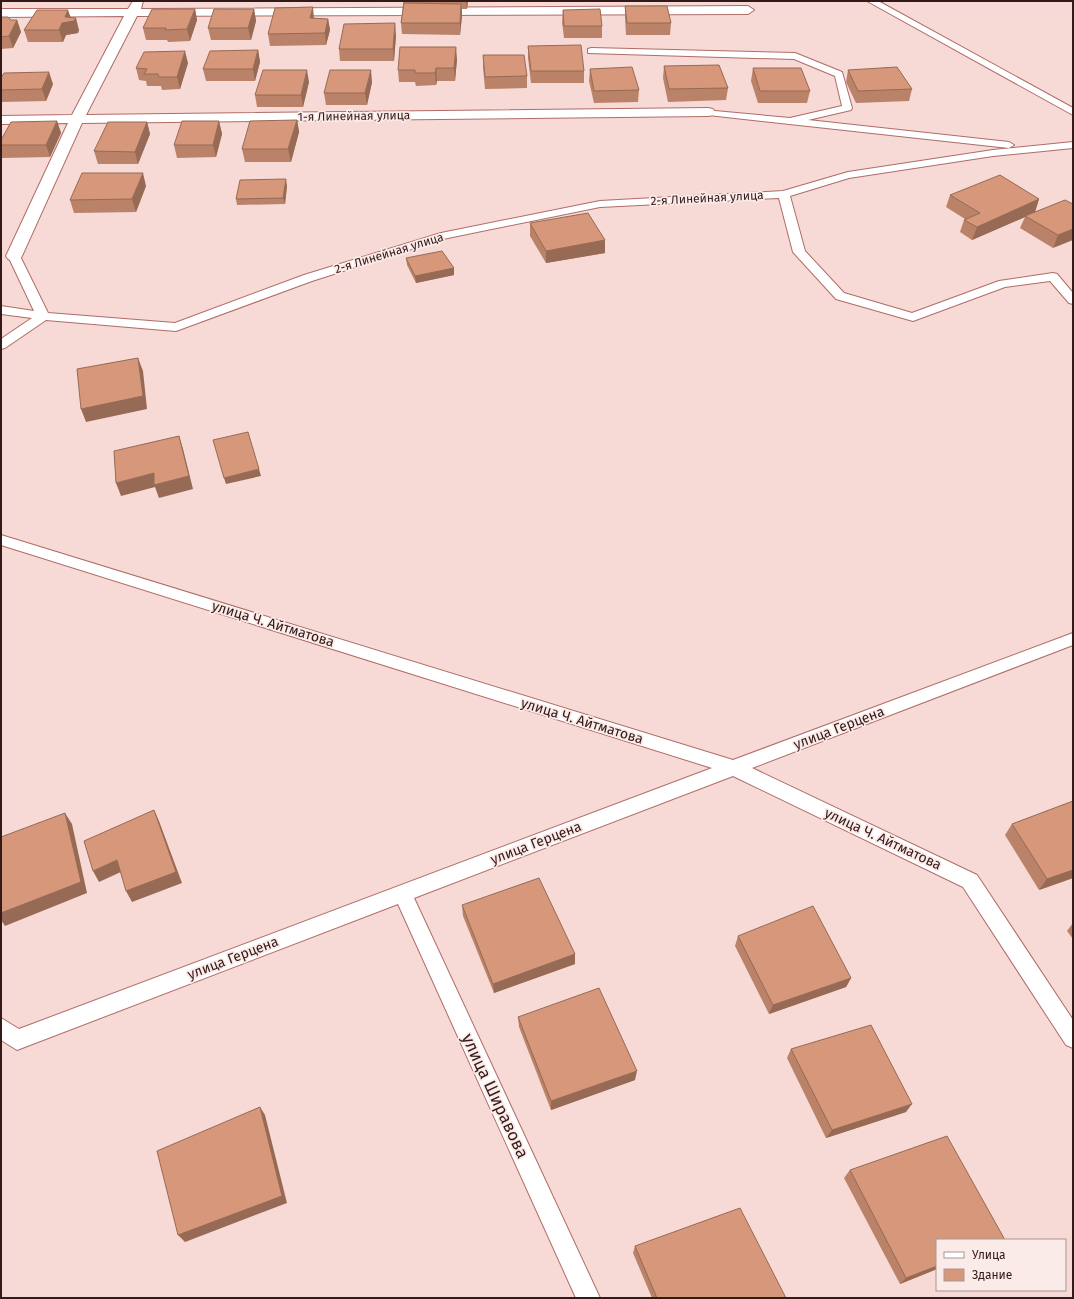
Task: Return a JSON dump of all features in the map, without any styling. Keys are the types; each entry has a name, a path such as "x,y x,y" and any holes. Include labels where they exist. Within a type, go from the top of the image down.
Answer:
{"street":[{"path":"14,256 77,119 136,7"},
{"path":"1,13 136,7 748,10"},
{"name":"1-я Линейная улица","path":"1,120 708,112"}],"lane":[{"path":"871,1 1073,112"},
{"path":"591,51 795,56 839,74 847,108 790,121"},
{"path":"708,112 1039,148 1073,145"},
{"name":"2-я Линейная улица","path":"1,310 44,316 176,327 308,278 441,236 600,204 784,194 848,175 993,153 1039,148"},
{"path":"784,194 799,252 840,296 913,317 1003,284 1053,277 1073,300"},
{"path":"1,345 44,316 14,256"},
{"name":"улица Ч. Айтматова","path":"1,540 734,768 970,880 1073,1038"},
{"name":"улица Герцена","path":"1,1028 17,1040 1073,639"},
{"name":"улица Ширавова","path":"402,894 588,1298"}],"building":[{"path":"404,3 461,4 460,23 401,23"},
{"path":"625,6 667,6 671,23 627,23"},
{"path":"313,7 310,18 328,19 325,33 268,34 275,8"},
{"path":"152,9 195,9 187,29 165,30 166,28 143,28"},
{"path":"214,9 254,9 248,28 208,28"},
{"path":"600,9 602,26 564,26 563,10"},
{"path":"37,10 68,10 65,17 76,18 74,21 62,23 59,30 24,30"},
{"path":"1,17 8,17 11,20 17,20 9,36 1,37"},
{"path":"395,23 393,49 339,49 344,24"},
{"path":"581,45 584,71 531,71 528,46"},
{"path":"400,47 456,47 454,68 436,68 435,73 415,73 415,70 398,70"},
{"path":"258,50 253,69 203,69 210,51"},
{"path":"185,51 177,77 159,77 158,74 144,74 147,69 136,68 144,52"},
{"path":"483,55 524,55 527,76 485,77"},
{"path":"719,65 728,88 669,89 664,66"},
{"path":"632,67 639,90 594,91 590,69"},
{"path":"897,67 912,89 858,91 848,70"},
{"path":"753,68 801,68 810,91 760,91"},
{"path":"263,70 307,70 301,95 255,95"},
{"path":"330,70 371,70 365,93 324,93"},
{"path":"49,72 42,89 1,90 1,78 4,73"},
{"path":"297,120 288,149 242,149 250,121"},
{"path":"57,121 46,145 1,145 1,140 11,122"},
{"path":"182,121 219,121 213,145 174,145"},
{"path":"108,122 147,122 135,152 94,151"},
{"path":"82,173 143,173 132,199 70,200"},
{"path":"1000,175 1039,199 977,227 964,220 980,213 950,195"},
{"path":"286,179 283,198 236,199 240,180"},
{"path":"1065,200 1073,204 1073,229 1058,235 1025,216"},
{"path":"588,213 605,240 546,251 530,223"},
{"path":"442,251 454,268 415,276 406,258"},
{"path":"138,358 143,396 81,409 77,369"},
{"path":"248,432 259,469 224,478 213,440"},
{"path":"179,436 189,476 154,485 154,473 116,483 114,451"},
{"path":"1073,801 1073,870 1047,879 1012,824"},
{"path":"154,810 176,872 126,891 117,860 93,871 84,841"},
{"path":"65,813 81,882 1,913 1,837"},
{"path":"539,878 575,954 493,984 462,905"},
{"path":"813,906 851,978 773,1005 738,936"},
{"path":"599,988 637,1071 551,1101 518,1017"},
{"path":"871,1025 912,1104 832,1130 791,1049"},
{"path":"260,1107 282,1196 178,1235 157,1151"},
{"path":"947,1136 1004,1239 936,1239 936,1266 906,1278 850,1170"},
{"path":"740,1208 786,1298 657,1298 635,1246"}]}
